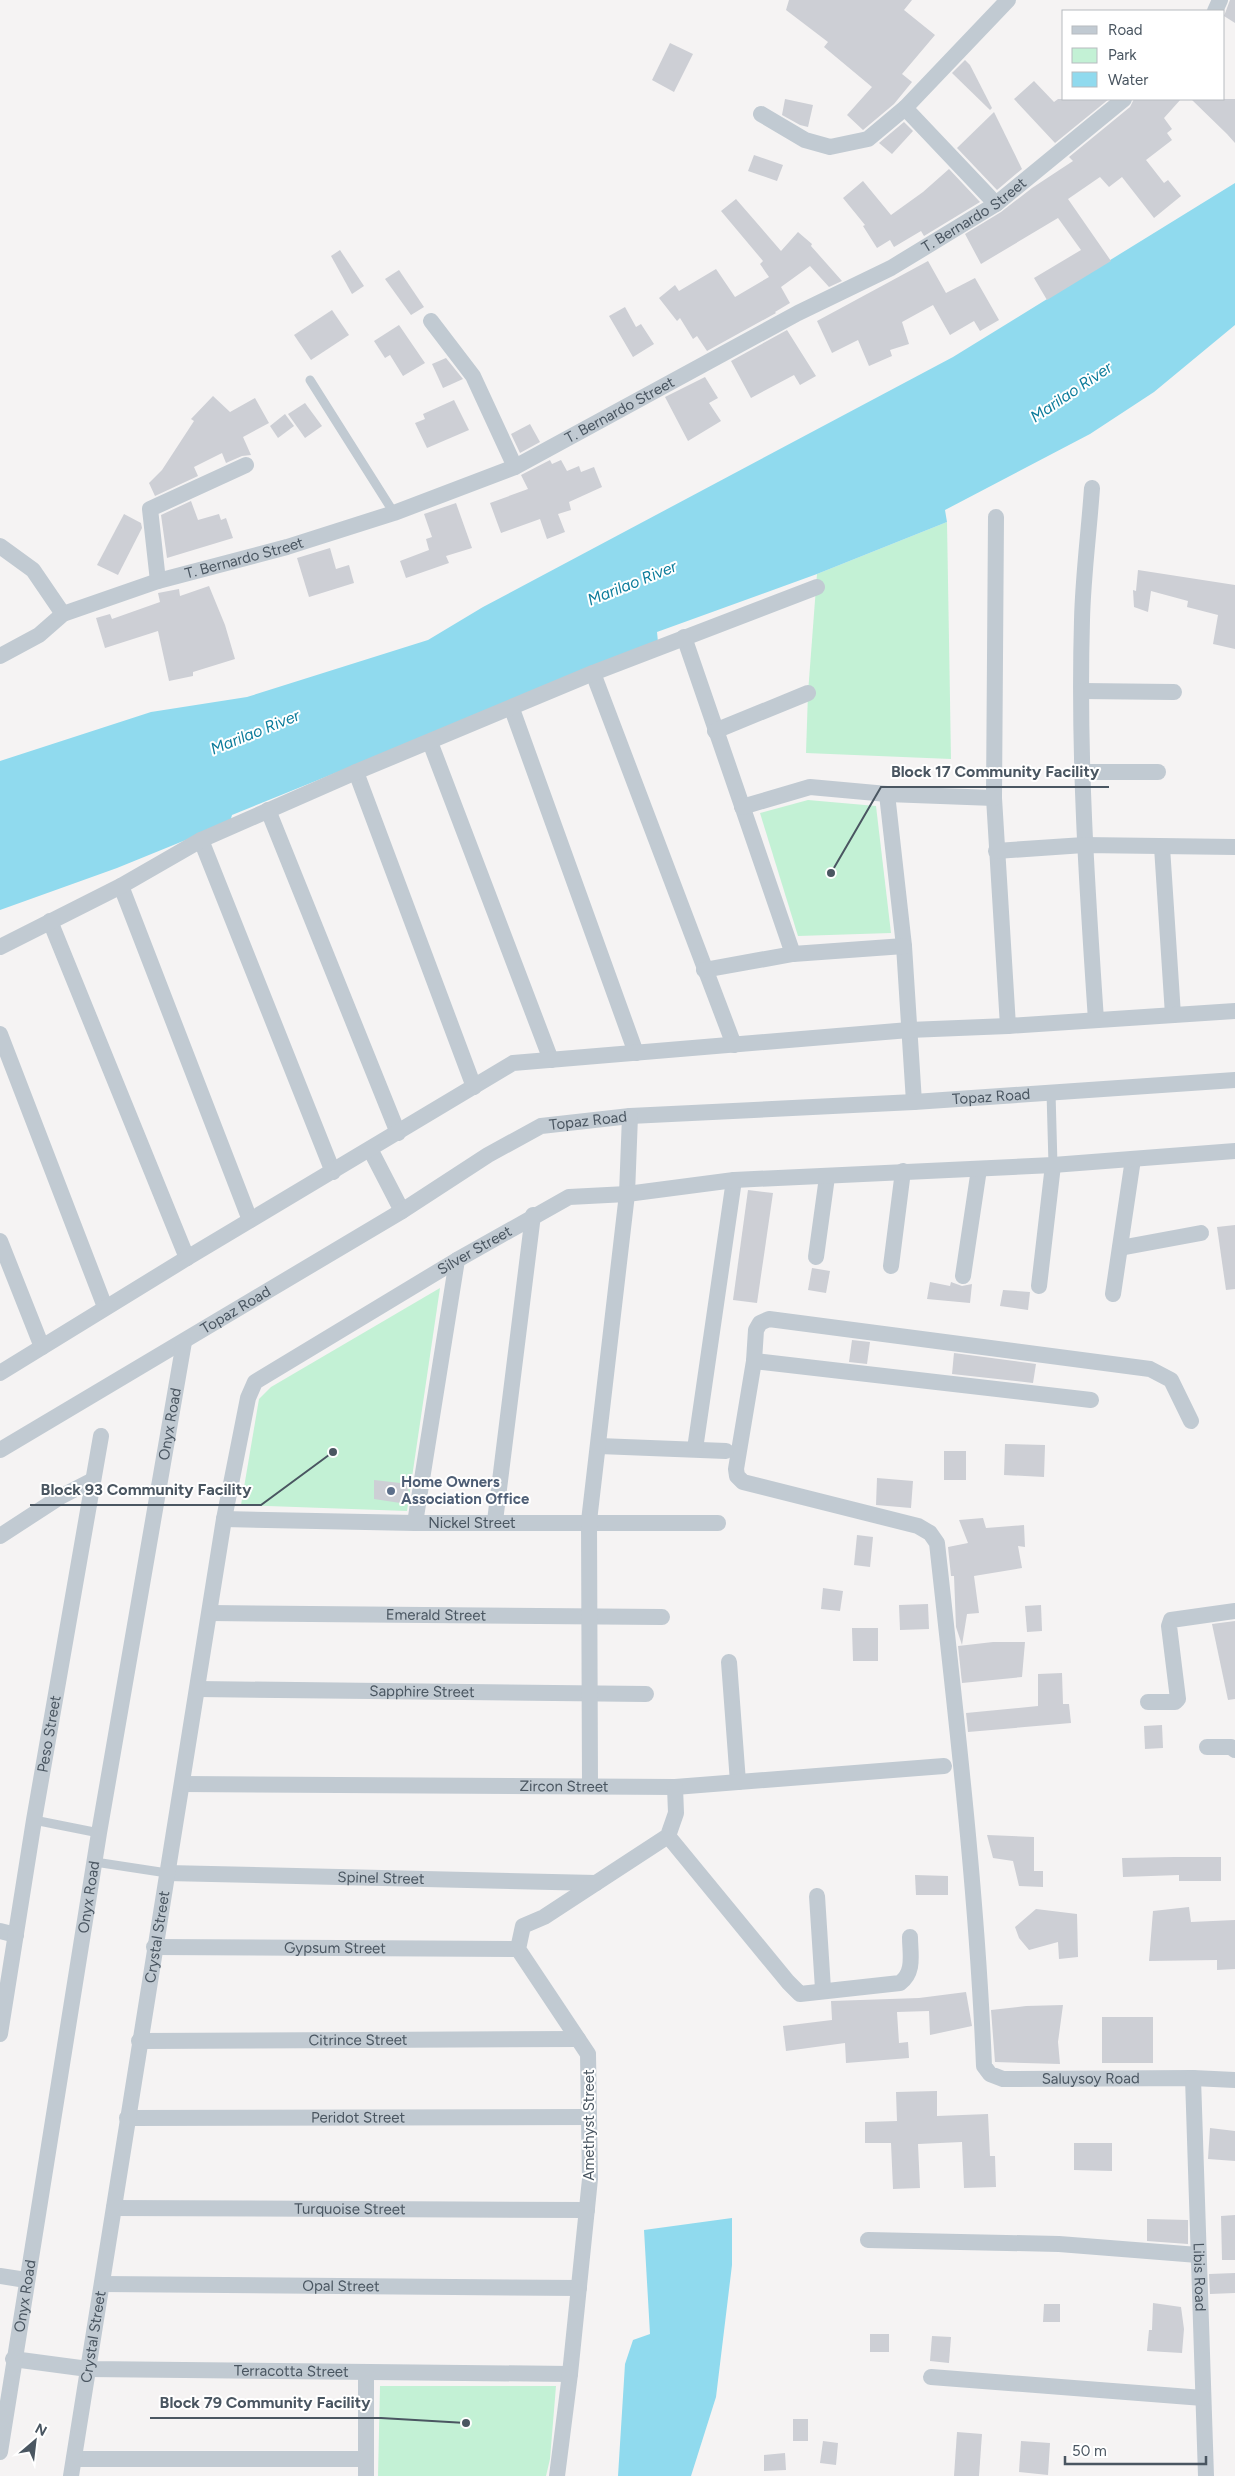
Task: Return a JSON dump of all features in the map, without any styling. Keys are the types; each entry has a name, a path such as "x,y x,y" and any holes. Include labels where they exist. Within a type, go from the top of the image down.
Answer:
{"street":[{"path":"761,114 805,140 830,148 868,139 905,108 1008,0"},
{"name":"T. Bernardo Street","path":"63,614 158,581 287,547 394,513 515,468 798,312 891,268 996,204 1123,100"},
{"path":"905,108 996,204"},
{"path":"431,321 473,376 515,468"},
{"path":"158,581 150,509 246,465"},
{"path":"1092,488 1082,618 1082,691 1084,845 1096,1020"},
{"path":"996,517 994,798 1008,1026"},
{"path":"0,546 32,570 63,614 39,635 0,656"},
{"path":"0,947 121,886 201,840 268,810 512,709 593,673 817,587"},
{"path":"684,637 793,954"},
{"path":"593,673 734,1045"},
{"path":"1082,691 1174,692"},
{"path":"715,731 808,693"},
{"path":"512,709 636,1053"},
{"path":"430,742 551,1060"},
{"path":"356,772 474,1087"},
{"path":"1083,772 1158,772"},
{"path":"742,807 810,787 887,794 994,798"},
{"path":"887,794 904,946 914,1102"},
{"path":"268,810 398,1133"},
{"path":"201,840 332,1172"},
{"path":"996,851 1084,845 1162,847 1235,852"},
{"path":"1162,847 1173,1016"},
{"path":"121,886 250,1220"},
{"path":"50,921 186,1258"},
{"path":"704,970 793,954 904,946"},
{"path":"0,1372 186,1258 513,1063 910,1030 1008,1026 1235,1011"},
{"path":"0,1034 105,1308"},
{"name":"Topaz Road","path":"0,1450 402,1211 488,1155 541,1126 630,1116 914,1102 1235,1080"},
{"path":"590,1786 591,1616 589,1521 627,1194 630,1116"},
{"path":"370,1149 402,1211"},
{"name":"Silver Street","path":"248,1398 255,1382 533,1215 569,1197 627,1194 734,1180 1053,1165 1235,1151"},
{"path":"1113,1294 1134,1158"},
{"path":"1039,1286 1053,1165"},
{"path":"963,1276 979,1169"},
{"path":"891,1266 904,1171"},
{"path":"816,1257 828,1177"},
{"path":"695,1449 734,1180"},
{"path":"495,1521 533,1215"},
{"path":"1120,1248 1202,1233"},
{"path":"0,1241 42,1347"},
{"path":"415,1523 457,1260"},
{"path":"1091,1400 754,1361 756,1330 760,1323 769,1320 1150,1369 1171,1380 1191,1421"},
{"name":"Onyx Road","path":"0,2452 13,2359 94,1862 184,1342"},
{"name":"Saluysoy Road","path":"754,1361 736,1469 737,1476 743,1482 918,1526 930,1533 937,1543 961,1767 981,1993 984,2066 990,2074 1003,2079 1193,2078 1235,2080"},
{"name":"Crystal Street","path":"71,2476 139,2040 183,1784 224,1519 248,1398"},
{"name":"Peso Street","path":"0,2034 2,2006 16,1935 34,1820 101,1436"},
{"path":"599,1446 726,1451"},
{"path":"0,1536 60,1497 92,1481"},
{"name":"Nickel Street","path":"224,1519 415,1523 495,1521 718,1523"},
{"path":"1148,1702 1176,1702 1178,1699 1169,1626 1171,1620 1235,1611"},
{"name":"Emerald Street","path":"210,1614 662,1616"},
{"path":"729,1662 738,1782"},
{"name":"Sapphire Street","path":"198,1689 646,1694"},
{"path":"1207,1747 1232,1748 1235,1750"},
{"name":"Zircon Street","path":"183,1784 675,1787 944,1766"},
{"path":"518,1949 523,1926 544,1917 668,1836 676,1814 675,1787"},
{"path":"668,1836 788,1982 800,1994 823,1989 900,1983 907,1978 911,1969 910,1937"},
{"name":"Spinel Street","path":"167,1873 596,1883"},
{"path":"817,1896 823,1989"},
{"path":"0,1931 16,1935"},
{"name":"Gypsum Street","path":"154,1947 518,1949"},
{"name":"Amethyst Street","path":"518,1949 588,2054 590,2179 570,2374 557,2476"},
{"name":"Citrince Street","path":"139,2040 578,2039"},
{"name":"Libis Road","path":"1193,2078 1206,2476"},
{"name":"Peridot Street","path":"127,2118 589,2117"},
{"name":"Turquoise Street","path":"114,2208 587,2210"},
{"path":"868,2240 1059,2244 1198,2255"},
{"path":"0,2276 26,2280"},
{"name":"Opal Street","path":"102,2284 579,2288"},
{"name":"Terracotta Street","path":"13,2359 88,2369 570,2374"},
{"path":"366,2372 366,2476"},
{"path":"931,2377 1203,2398"},
{"path":"74,2459 366,2459"}],"lane":[{"path":"310,380 394,513"},
{"path":"1051,1092 1053,1165"},
{"path":"34,1820 99,1833"},
{"path":"94,1862 167,1873"}],"green space":[{"path":"947,522 951,759 806,753 808,693 817,574"},
{"path":"808,800 876,806 891,933 798,936 760,813"},
{"path":"440,1288 407,1511 241,1505 259,1399 271,1387"},
{"path":"380,2386 556,2386 550,2459 546,2476 378,2476"}],"water":[{"name":"Marilao River","path":"1235,183 1235,325 1154,392 1090,434 945,510 947,522 817,574 657,632 658,642 232,815 230,822 117,868 0,910 0,761 151,712 247,697 428,640 483,607 953,357"},
{"path":"732,2218 732,2265 716,2397 691,2476 618,2476 625,2364 633,2340 650,2334 644,2230"}],"building":[{"path":"789,0 912,0 904,10 935,35 902,74 912,82 894,104 863,130 847,115 872,87 824,47 828,42 786,10"},
{"path":"1230,0 1235,0 1235,23 1225,17"},
{"path":"670,43 693,54 674,92 652,80"},
{"path":"965,60 970,65 992,108 990,110 952,73"},
{"path":"1034,81 1054,102 1058,99 1108,100 1055,143 1014,99"},
{"path":"785,99 813,105 808,127 800,125 782,115"},
{"path":"1235,99 1235,143 1192,100"},
{"path":"1134,100 1180,100 1164,118 1172,129 1167,133 1172,140 1146,160 1164,183 1168,180 1181,196 1154,218 1122,177 1109,187 1100,177 1068,199 1111,261 1047,300 1034,278 1081,250 1058,218 981,264 965,234 1001,212 1032,188 1073,161 1069,157 1130,107"},
{"path":"994,112 1022,169 997,190 957,148"},
{"path":"904,122 913,131 892,154 879,143"},
{"path":"754,155 783,165 777,181 748,171"},
{"path":"949,169 980,202 924,236 921,231 894,247 890,240 877,248 863,226 865,225 843,198 863,181 891,215 923,192"},
{"path":"736,199 781,251 798,232 812,244 811,246 842,281 829,287 810,266 781,287 790,303 776,313 707,351 697,336 693,339 680,318 677,321 659,298 675,285 679,291 716,269 735,297 769,277 760,264 763,261 721,211"},
{"path":"340,250 364,286 352,294 331,256"},
{"path":"928,261 946,293 975,278 999,320 980,331 974,321 950,335 933,305 902,322 909,344 890,350 892,356 869,366 858,340 832,353 817,321"},
{"path":"399,270 424,307 411,315 385,279"},
{"path":"625,307 636,327 641,324 654,344 633,357 609,316"},
{"path":"332,310 349,335 311,360 294,335"},
{"path":"399,325 425,363 403,376 390,355 385,358 374,341"},
{"path":"787,330 816,376 800,385 794,375 751,398 731,361"},
{"path":"446,358 463,379 443,388 432,364"},
{"path":"705,377 718,398 709,403 721,421 688,441 665,397"},
{"path":"213,396 230,412 255,398 269,423 243,437 251,455 242,456 226,463 222,453 194,467 198,476 155,496 149,483 162,470 194,421 191,419"},
{"path":"454,400 469,430 427,448 415,423 425,419 423,414"},
{"path":"305,403 322,426 305,438 288,414"},
{"path":"285,414 294,426 278,438 270,426"},
{"path":"530,424 540,442 520,453 511,434"},
{"path":"550,460 552,464 561,460 567,471 579,466 581,472 594,467 602,487 569,502 571,510 558,514 565,532 547,539 540,519 501,533 490,503 528,489 521,475"},
{"path":"191,501 198,520 219,514 221,520 226,518 233,538 167,558 161,515"},
{"path":"456,503 472,548 446,556 449,563 406,578 400,561 429,550 426,539 432,537 424,514"},
{"path":"124,514 141,523 142,528 118,575 97,565"},
{"path":"330,548 336,569 349,565 354,583 309,597 297,558"},
{"path":"1138,570 1235,585 1235,649 1213,644 1218,615 1187,607 1188,601 1151,591 1148,612 1134,607 1133,590 1136,591"},
{"path":"209,586 225,625 235,659 193,672 193,676 169,681 158,631 105,648 96,618 110,614 112,619 160,602 158,593 179,589 180,596"},
{"path":"748,1190 773,1193 757,1303 733,1300"},
{"path":"1235,1225 1235,1289 1226,1290 1217,1227"},
{"path":"812,1268 830,1271 826,1293 808,1290"},
{"path":"930,1282 950,1286 951,1282 962,1286 972,1284 970,1303 927,1299"},
{"path":"1003,1290 1030,1292 1028,1310 1000,1306"},
{"path":"852,1340 870,1342 867,1364 849,1362"},
{"path":"954,1353 1036,1364 1033,1383 952,1374"},
{"path":"1005,1444 1045,1445 1044,1477 1004,1475"},
{"path":"944,1451 966,1451 966,1480 944,1480"},
{"path":"877,1478 913,1481 911,1508 876,1505"},
{"name":"Home Owners Association Office","path":"374,1480 409,1484 407,1504 374,1499"},
{"path":"983,1518 986,1528 1024,1525 1025,1547 1018,1546 1022,1568 974,1576 979,1613 967,1614 962,1645 956,1627 954,1576 951,1576 948,1547 968,1543 959,1520"},
{"path":"857,1535 873,1537 870,1567 854,1565"},
{"path":"823,1588 843,1591 840,1611 821,1609"},
{"path":"928,1604 929,1629 900,1630 899,1605"},
{"path":"1041,1605 1042,1631 1027,1632 1025,1606"},
{"path":"1235,1621 1235,1699 1228,1700 1212,1624"},
{"path":"852,1628 878,1628 878,1661 853,1661"},
{"path":"993,1642 1025,1642 1022,1677 962,1683 958,1646"},
{"path":"1062,1673 1063,1704 1069,1704 1071,1723 968,1732 966,1713 1038,1706 1038,1674"},
{"path":"1162,1725 1163,1748 1145,1749 1144,1726"},
{"path":"987,1835 1034,1837 1034,1871 1043,1871 1043,1887 1019,1886 1013,1861 993,1858"},
{"path":"1221,1857 1221,1881 1179,1881 1179,1875 1123,1877 1122,1858"},
{"path":"915,1875 948,1876 948,1895 916,1895"},
{"path":"1189,1907 1191,1922 1235,1920 1235,1969 1217,1970 1217,1960 1149,1961 1153,1911"},
{"path":"1036,1909 1077,1914 1078,1957 1059,1959 1058,1942 1029,1950 1019,1938 1015,1927"},
{"path":"966,1992 972,2026 930,2035 929,2011 897,2012 899,2043 908,2042 909,2058 846,2063 845,2043 786,2051 783,2026 832,2020 831,2001 919,1998"},
{"path":"1063,2005 1058,2042 1060,2064 995,2062 991,2010 1026,2006"},
{"path":"1102,2017 1153,2017 1153,2063 1102,2063"},
{"path":"937,2091 937,2116 988,2114 990,2156 995,2156 996,2187 964,2188 962,2142 918,2144 920,2188 893,2189 891,2143 865,2143 865,2122 897,2121 896,2092"},
{"path":"1210,2128 1235,2131 1235,2161 1208,2159"},
{"path":"1074,2143 1112,2143 1112,2171 1074,2170"},
{"path":"1235,2215 1235,2260 1222,2260 1221,2216"},
{"path":"1147,2219 1188,2220 1188,2244 1147,2241"},
{"path":"1235,2273 1235,2293 1210,2294 1209,2274"},
{"path":"1153,2303 1181,2307 1184,2329 1182,2353 1147,2351 1149,2330 1152,2330"},
{"path":"1044,2304 1060,2304 1060,2322 1043,2322"},
{"path":"870,2334 889,2334 889,2352 870,2352"},
{"path":"932,2336 951,2337 949,2363 930,2361"},
{"path":"793,2419 808,2419 808,2441 793,2441"},
{"path":"957,2432 982,2434 979,2476 954,2476"},
{"path":"823,2441 838,2443 836,2465 820,2463"},
{"path":"1021,2441 1050,2443 1048,2475 1019,2472"},
{"path":"785,2453 786,2470 764,2471 764,2455"}],"place":[{"name":"Block 17 Community Facility","path":"831,873"},
{"name":"Block 93 Community Facility","path":"333,1452"},
{"name":"Home Owners Association Office","path":"391,1491"},
{"name":"Block 79 Community Facility","path":"466,2423"}]}
